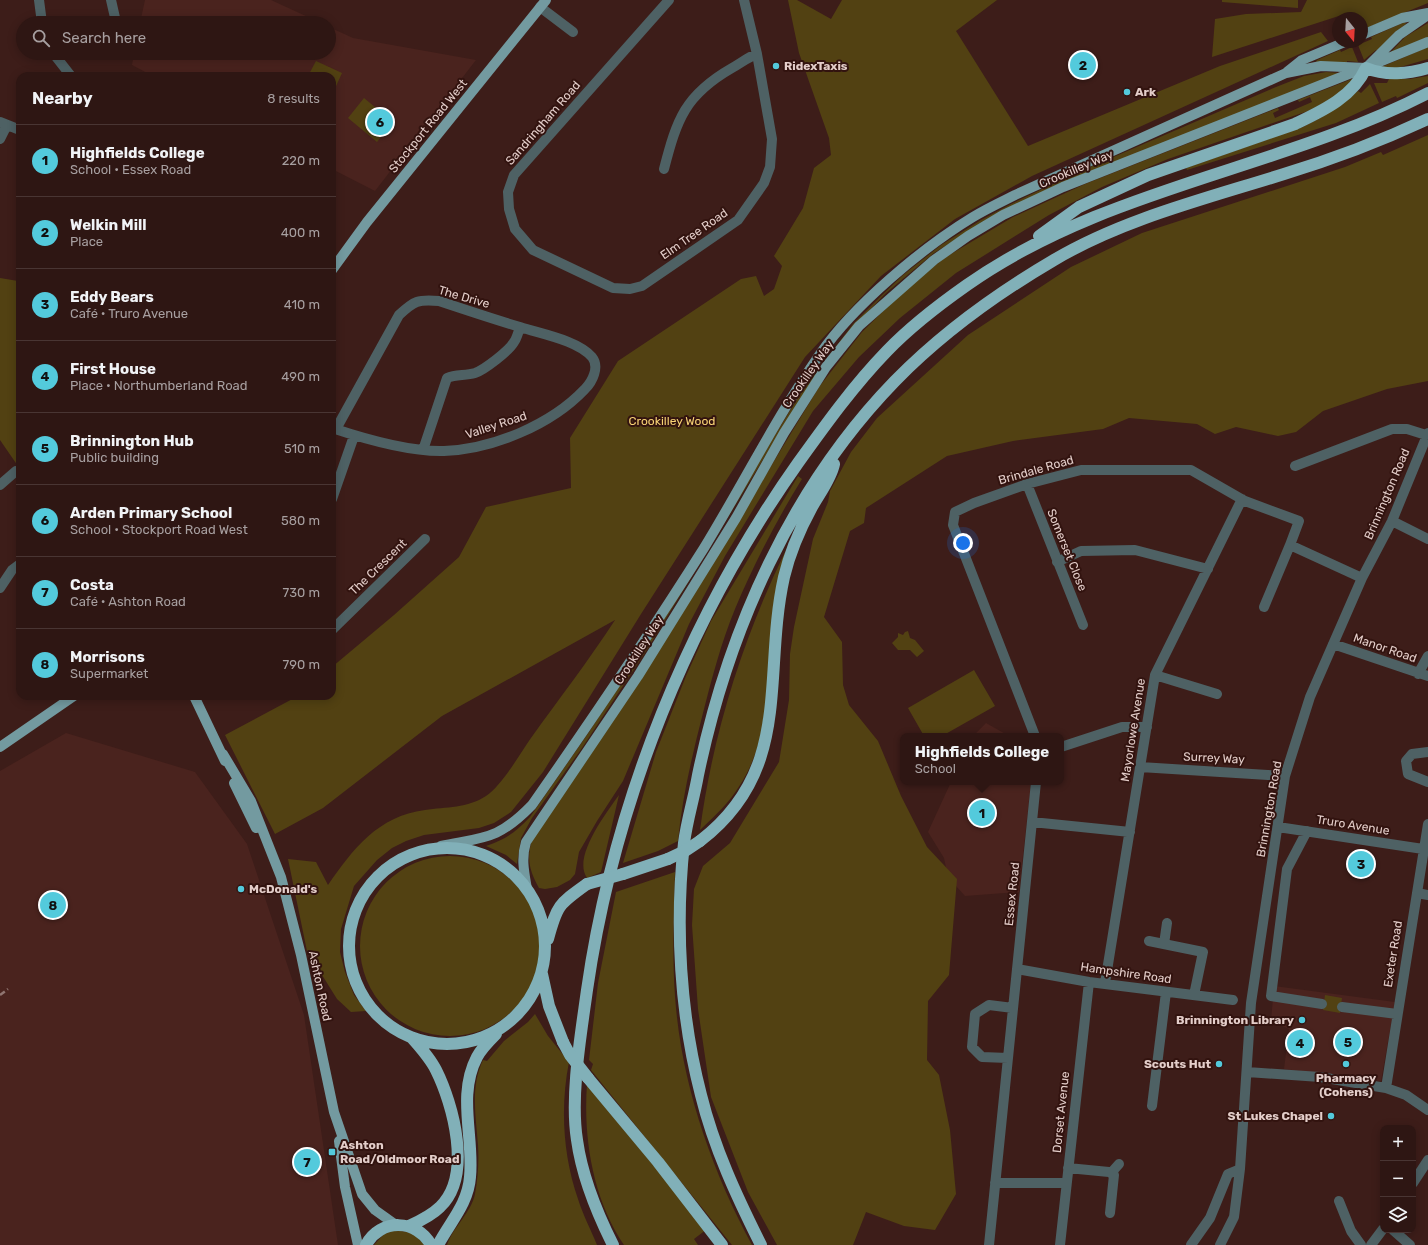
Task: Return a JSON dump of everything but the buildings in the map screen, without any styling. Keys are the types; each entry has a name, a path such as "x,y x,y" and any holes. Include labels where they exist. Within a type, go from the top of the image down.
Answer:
{"highway":[{"path":"613,1245 596,1211 576,1138 576,1100 581,1032 590,968 612,863 633,792 653,734 707,614 749,539 777,493 833,413 889,348 966,286 1023,249 1079,207 1148,174 1288,126 1314,115 1330,106 1353,87 1361,79 1366,68 1383,73 1408,72 1428,68"},
{"path":"1023,249 1102,213 1144,197 1311,143 1364,124 1428,93"},
{"path":"761,1245 732,1187 700,1095 688,1030 680,963 680,902 685,841 707,735 737,638 779,543 801,502 853,429 894,383 926,351 960,323 1006,290 1057,258 1090,241 1171,210 1326,161 1428,119"},
{"path":"438,1245 461,1210 467,1195 470,1178 467,1117 471,1070 477,1057 496,1033 521,1011 535,992 542,974 546,946 554,916 565,899 588,884 668,859 685,851 700,841 726,819 742,797 758,769 767,735 771,705 777,627 784,578 794,543 834,467 837,451"},
{"path":"496,1033 473,1041 456,1044 439,1044 412,1038 397,1031 377,1015 368,1005 357,986 351,969 348,946 351,925 356,908 364,892 382,872 395,861 410,854 440,846 472,851 490,857 512,872 527,888 538,909 543,924 546,946"},
{"path":"542,974 549,1006 563,1042 570,1055 658,1162 722,1245"},
{"path":"409,1226 441,1206 450,1193 456,1177 458,1158 452,1113 444,1090 429,1058 412,1038"},
{"path":"366,1245 376,1233 385,1227 396,1225 409,1226 419,1231 431,1245"}],"main road":[{"name":"Stockport Road West","path":"336,264 366,222 543,4"},
{"name":"Crookilley Way","path":"1368,32 1402,18 1428,14"},
{"name":"Crookilley Way","path":"440,846 493,836 518,819 532,805 678,590 729,508 778,420 820,353 852,315 927,249 973,217 1015,195 1286,73 1320,66 1366,68 1399,35 1428,14"},
{"name":"Crookilley Way","path":"527,888 522,854 526,842 638,676 736,518 784,433 826,367 859,326 934,260 968,236 1003,216 1063,187 1366,68 1428,42"},
{"name":"Crookilley Way","path":"1286,73 1302,60 1332,47"},
{"path":"0,747 68,700"},
{"name":"Ashton Road","path":"192,700 206,717 248,813 273,855 281,877 294,926 337,1124 345,1187 358,1245"},
{"name":"Ashton Road","path":"337,1124 362,1194 375,1210 396,1225"}],"street":[{"path":"39,0 41,16"},
{"path":"111,0 115,16"},
{"name":"Sandringham Road","path":"630,289 613,288 533,250 515,229 509,209 508,192 514,175 669,0"},
{"name":"Elm Tree Road","path":"630,289 642,286 738,220 764,183 770,168 772,139 757,54 744,0"},
{"path":"543,4 573,32"},
{"path":"664,169 674,130 691,101 703,87 716,77 757,54"},
{"path":"58,60 68,72"},
{"path":"0,139 4,123 16,128"},
{"name":"The Drive","path":"336,425 398,315 412,303 423,300 439,301 520,328 556,338 585,351 593,358 595,370"},
{"path":"423,450 447,378 454,375 466,375 477,372 502,354 514,343 520,328"},
{"name":"Valley Road","path":"336,430 354,436 423,450 443,451 470,448 512,436 542,423 573,402 592,382 595,370"},
{"path":"1295,466 1392,429 1407,429 1427,434"},
{"name":"Brinnington Road","path":"1220,1245 1234,1217 1240,1169 1251,1003 1285,776 1310,697 1362,578 1392,521 1427,434"},
{"path":"336,488 354,436"},
{"name":"Brindale Road","path":"1034,733 953,525 955,512 974,503 1026,484 1081,470 1191,470 1242,499 1299,522 1290,545"},
{"path":"0,485 16,471"},
{"name":"Somerset Close","path":"1026,484 1083,625"},
{"name":"Mayorlowe Avenue","path":"1105,983 1155,675 1242,499"},
{"path":"1392,521 1428,539"},
{"name":"The Crescent","path":"336,626 425,539"},
{"path":"1264,607 1290,545 1362,578"},
{"path":"1057,562 1081,551 1135,550 1208,569"},
{"path":"0,588 12,570 16,567"},
{"name":"Manor Road","path":"1333,644 1423,675"},
{"path":"1423,675 1428,656"},
{"path":"1155,675 1217,694"},
{"path":"1064,745 1122,727 1147,727"},
{"path":"1428,752 1412,754 1406,761 1408,774 1428,782"},
{"name":"Surrey Way","path":"1140,767 1285,776"},
{"name":"Essex Road","path":"989,1245 1036,785"},
{"path":"1032,822 1130,832"},
{"name":"Exeter Road","path":"1386,1088 1428,824"},
{"name":"Truro Avenue","path":"1278,827 1423,849"},
{"path":"1307,831 1287,869 1271,996 1322,1004"},
{"path":"1417,893 1428,895"},
{"path":"1164,944 1166,923"},
{"path":"1148,941 1203,952 1194,995"},
{"name":"Hampshire Road","path":"1017,969 1088,982 1233,1000"},
{"name":"Dorset Avenue","path":"1060,1245 1088,982"},
{"path":"1152,1106 1166,992"},
{"path":"1008,1058 982,1057 972,1047 975,1014 989,1005 1013,1008"},
{"path":"1342,1007 1397,1014"},
{"path":"1247,1072 1320,1077 1386,1088 1406,1096 1428,1110"},
{"path":"1416,1179 1428,1160"},
{"path":"1111,1173 1118,1164"},
{"path":"1068,1168 1111,1173"},
{"path":"1191,1245 1210,1218 1228,1174 1240,1169"},
{"path":"1110,1213 1114,1175 1111,1173"},
{"path":"995,1183 1066,1183"},
{"path":"1339,1202 1351,1231 1361,1245"},
{"path":"1371,1245 1380,1233"},
{"path":"1396,1233 1410,1245"}],"shaded area":[{"path":"145,0 271,0 306,16 142,16"},
{"path":"336,30 353,38 476,60 375,191 336,171 336,72 145,72 132,65 133,60 336,60"},
{"path":"986,723 1004,733 976,733"},
{"path":"66,733 195,772 247,844 304,1015 338,1245 0,1245 0,771"},
{"path":"950,785 1031,785 1019,892 965,896 948,877 944,858 928,832"},
{"path":"1274,986 1395,1002 1381,1081 1284,1069 1289,1029 1271,1021"}],"green space":[{"name":"Crookilley Wood","path":"788,0 797,0 831,19 842,0 997,0 956,31 1028,146 1220,66 1321,32 1328,41 1032,176 955,219 881,276 805,357 641,614 543,772 511,812 494,823 479,828 424,835 406,841 392,848 377,860 354,886 341,929 340,952 345,972 354,995 366,1011 351,1012 337,999 307,951 288,859 316,862 328,885 347,859 368,836 394,819 408,813 472,803 486,796 505,777 615,620 442,716 323,808 275,834 225,735 291,700 336,700 336,664 394,615 459,557 486,507 571,488 570,438 618,361 741,279 756,276 764,296 774,289 782,266 774,256 803,208 814,168 831,155 829,138 799,53"},
{"path":"1222,0 1298,0 1298,8 1222,2"},
{"path":"1307,0 1428,0 1428,3 1368,28 1368,12 1332,12 1332,18 1212,57 1215,19 1246,14 1301,12"},
{"path":"1405,22 1406,24 1394,33 1378,51 1376,50 1364,60 1359,48 1368,48 1368,41 1372,39 1371,37"},
{"path":"1428,23 1428,37 1389,54 1405,37"},
{"path":"1428,47 1428,59 1397,68 1379,68"},
{"path":"1352,48 1358,62 1347,61 1347,64 1316,62 1317,60 1340,50 1341,52"},
{"path":"316,61 342,73 336,86 336,72 310,72"},
{"path":"1326,72 1340,73 1001,211 934,253 886,293 858,322 797,404 648,648 582,748 532,818 521,838 517,864 506,855 486,846 499,841 510,834 530,817 589,732 661,621 802,391 853,324 903,275 941,245 981,220 1011,204 1074,174 1276,87 1304,76"},
{"path":"1428,76 1428,83 1397,98 1396,96 1382,102 1374,83 1387,83 1389,79 1410,79"},
{"path":"1357,77 1333,98 1308,111 1168,159 1102,187 1049,215 956,273 900,318 859,357 813,411 725,556 689,624 623,781 579,852 575,874 570,880 557,887 545,889 539,888 531,871 529,859 532,840 670,633 819,387 862,332 912,283 946,257 1013,217 1085,184 1278,108 1279,110 1273,113 1275,118 1312,102 1310,97 1299,102 1298,100"},
{"path":"1370,84 1379,103 1336,123 1187,170 1186,168 1303,127 1322,117 1358,91 1361,93"},
{"path":"364,98 393,122 377,142 348,118"},
{"path":"1428,135 1428,381 1387,389 1323,411 1296,432 1278,436 1236,427 1215,434 1197,424 1129,418 1103,429 1013,441 947,456 866,508 864,523 850,531 824,617 842,642 843,685 849,705 878,741 901,796 927,847 957,879 949,975 928,1001 927,1060 939,1075 950,1130 956,1194 935,1230 904,1226 866,1212 853,1245 777,1245 748,1192 711,1097 698,1009 692,925 694,889 703,866 730,843 779,762 789,700 790,654 794,627 813,539 828,502 830,491 851,452 877,418 968,335 1071,267 1142,233 1345,167 1381,152 1383,155"},
{"path":"0,278 16,281 16,463 0,440"},
{"path":"798,476 802,479 774,527 758,559 735,609 721,648 691,761 678,841 658,851 623,863 656,752 686,676 711,621"},
{"path":"786,550 774,602 767,700 758,744 751,765 736,792 722,809 700,830 713,758 732,687 756,617"},
{"path":"908,631 910,638 915,640 924,651 917,657 910,650 898,650 892,643 898,637 898,633 903,635"},
{"path":"974,670 995,706 947,733 922,733 908,708"},
{"path":"619,795 601,872 587,878 584,869 584,859 587,847 600,823"},
{"path":"441,856 459,856 485,862 493,866 514,882 530,903 534,911 539,928 539,964 534,981 530,989 514,1010 493,1026 485,1030 468,1035 441,1036 424,1033 407,1026 393,1016 380,1003 370,989 363,972 360,955 360,937 363,920 370,903 380,889 393,876 407,866 424,859"},
{"path":"675,872 674,981 678,1029 684,1061 700,1125 711,1156 737,1216 752,1245 732,1245 591,1070 593,1064 589,1060 598,983 616,892"},
{"path":"1325,995 1342,998 1340,1013 1323,1010"},
{"path":"535,1014 548,1036 569,1062 564,1096 564,1131 566,1149 578,1199 597,1245 447,1245 453,1232 470,1207 475,1194 478,1176 478,1145 475,1113 475,1091 479,1070 483,1060 487,1061 504,1041 528,1022"},
{"path":"587,1084 707,1229 694,1239 698,1245 624,1245 613,1227 605,1208 592,1168 587,1126"},
{"path":"394,1230 413,1233 425,1245 374,1245 384,1234"}],"railway":[{"path":"0,995 8,989"}],"place":[{"name":"Welkin Mill","path":"1083,65"},
{"name":"RidexTaxis","path":"776,66"},
{"name":"Ark","path":"1127,92"},
{"name":"Arden Primary School","path":"380,122"},
{"name":"Highfields College","path":"982,813"},
{"name":"Eddy Bears","path":"1361,864"},
{"name":"McDonald's","path":"241,889"},
{"name":"Morrisons","path":"53,905"},
{"name":"Brinnington Library","path":"1302,1020"},
{"name":"Brinnington Hub","path":"1348,1042"},
{"name":"First House","path":"1300,1043"},
{"name":"Scouts Hut","path":"1219,1064"},
{"name":"Pharmacy (Cohens)","path":"1346,1064"},
{"name":"St Lukes Chapel","path":"1331,1116"},
{"name":"Ashton Road/Oldmoor Road","path":"332,1152"},
{"name":"Costa","path":"307,1162"}]}
